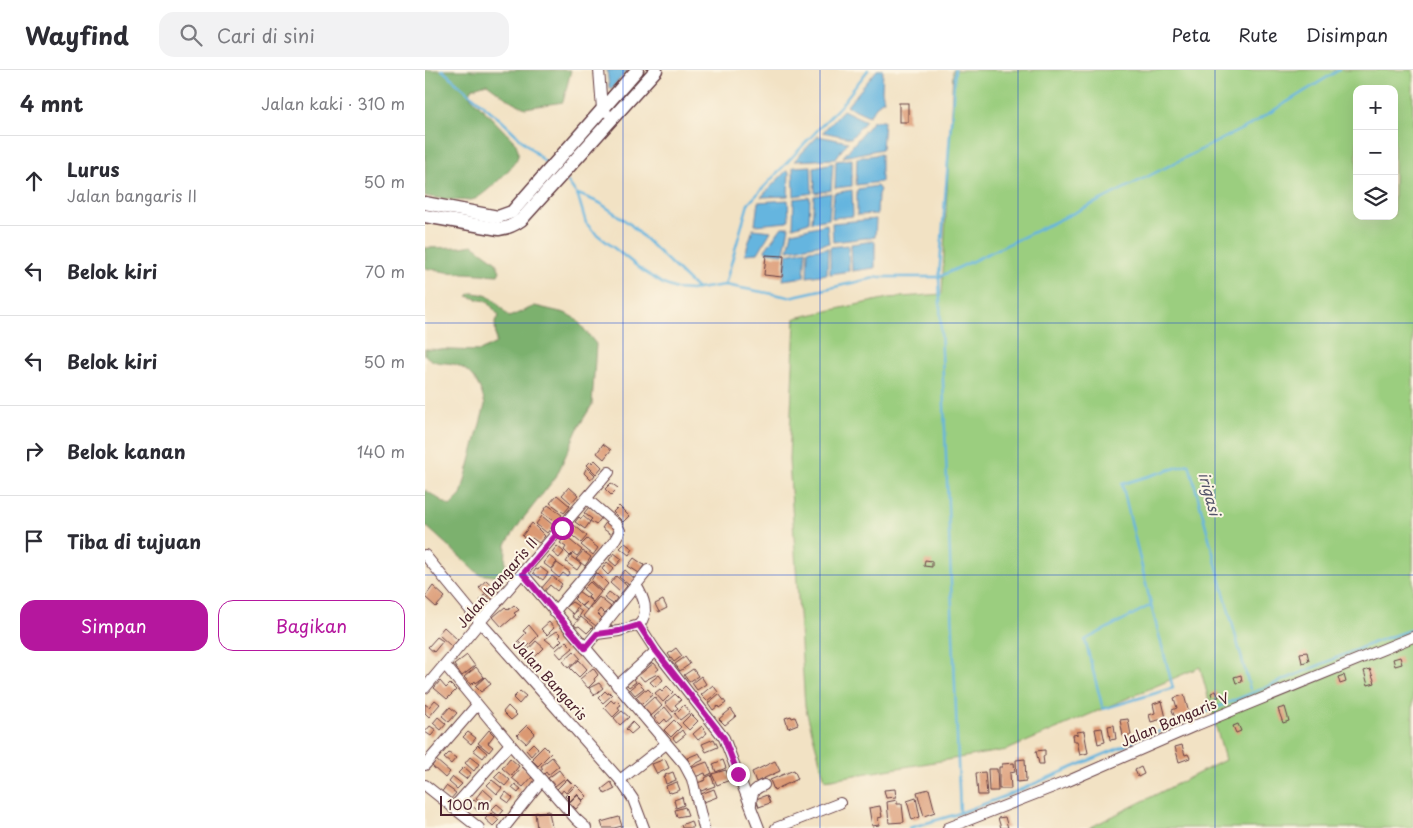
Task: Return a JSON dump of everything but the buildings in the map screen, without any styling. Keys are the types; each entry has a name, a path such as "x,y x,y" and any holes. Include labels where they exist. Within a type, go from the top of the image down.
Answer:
{"main road":[{"path":"566,160 602,109 637,70"},
{"path":"425,203 498,217 512,212 612,119 656,70"},
{"path":"425,216 499,229 507,228 521,220 554,173"}],"street":[{"path":"599,70 602,109 612,119"},
{"name":"Jalan bangaris II","path":"425,688 609,472"},
{"path":"554,612 613,543 620,531 617,525 587,498"},
{"name":"Jalan Bangaris","path":"425,555 480,622 620,780 633,800 644,828"},
{"path":"585,648 648,570"},
{"path":"523,574 688,770 692,778 704,828"},
{"path":"597,634 619,631 639,625 645,615 645,603 636,584"},
{"path":"639,625 656,651 724,738 759,828"},
{"name":"Jalan Bangaris V","path":"948,828 1066,782 1197,725 1413,637"},
{"path":"617,686 656,651"},
{"path":"445,665 510,744 586,828"},
{"path":"425,765 477,705"},
{"path":"453,808 510,744"},
{"path":"620,780 666,744"},
{"path":"504,828 542,780"},
{"path":"425,785 479,828"},
{"path":"751,808 753,791 755,788 764,785"},
{"path":"776,828 841,803"}],"green space":[{"path":"425,70 571,70 563,102 525,108 506,98 487,84 473,88 469,95 515,142 518,156 506,173 492,186 475,199 465,201 425,196"},
{"path":"953,70 1413,70 1413,828 1089,828 1225,760 1200,667 1007,750 825,780 805,706 789,460 795,318 888,298 942,294"},
{"path":"473,245 495,261 500,271 498,275 446,272 425,268 425,248"},
{"path":"471,293 485,295 493,299 509,317 535,306 565,313 576,319 596,344 592,405 579,426 556,477 522,520 506,544 505,571 498,577 479,574 425,525 425,490 450,506 461,495 485,405 479,387 469,373 459,366 434,361 425,355 425,349 480,351 496,343 495,322 499,316 488,302 467,296"}],"water":[{"path":"607,70 628,70 612,88 609,88"},
{"path":"877,70 883,70 882,91 884,100 879,103 869,116 847,106"},
{"path":"843,110 866,121 851,138 823,132"},
{"path":"873,121 884,121 882,149 843,157"},
{"path":"818,136 848,142 835,159 794,161"},
{"path":"881,154 881,182 856,185 857,158"},
{"path":"852,159 852,186 835,188 836,161"},
{"path":"833,163 831,190 815,193 814,167"},
{"path":"811,166 812,193 794,196 793,167"},
{"path":"786,171 789,172 788,196 761,197"},
{"path":"877,186 880,190 877,214 857,215 857,190"},
{"path":"852,190 853,216 832,218 834,193"},
{"path":"831,193 829,219 812,222 814,196"},
{"path":"810,197 809,222 793,227 794,199"},
{"path":"788,200 789,219 787,222 755,225 758,202"},
{"path":"876,219 875,237 833,242 832,223"},
{"path":"827,224 829,243 788,250 792,232"},
{"path":"782,227 789,227 783,254 766,252 765,250"},
{"path":"753,229 771,231 758,253 745,254"},
{"path":"874,241 875,268 852,271 851,244"},
{"path":"848,245 849,271 830,274 830,247"},
{"path":"828,248 827,274 807,277 808,250"},
{"path":"806,250 804,277 783,280 787,254"}],"waterway":[{"path":"442,70 502,121 545,162"},
{"path":"725,285 748,204 841,105 868,70"},
{"path":"955,70 939,277 960,813"},
{"path":"568,182 578,196 586,223 594,232 643,271 663,284 676,289 691,290 725,285 789,297 879,277 939,277 1103,199 1250,125 1339,70"},
{"path":"578,194 600,203 630,224 697,289"},
{"name":"irigasi","path":"1151,605 1173,688 1103,709 1085,640 1151,605 1122,484 1189,464 1250,689"},
{"path":"909,828 954,815 1003,797 1375,642 1413,629"}],"route":[{"path":"562,528 523,574 585,648 597,634 619,631 639,625 656,651 724,738 738,774"}]}
